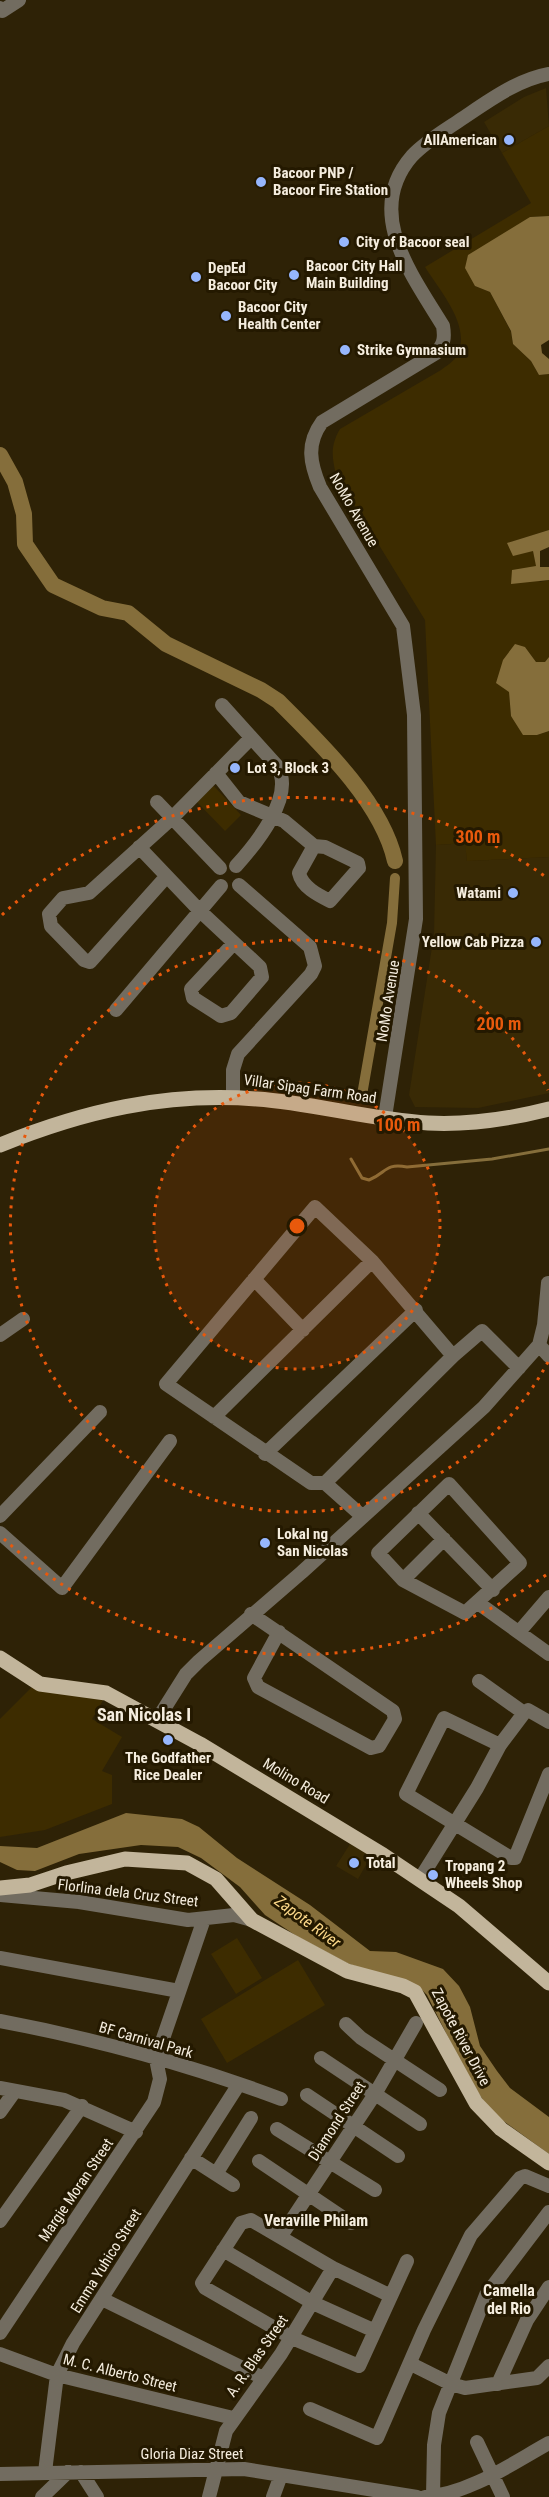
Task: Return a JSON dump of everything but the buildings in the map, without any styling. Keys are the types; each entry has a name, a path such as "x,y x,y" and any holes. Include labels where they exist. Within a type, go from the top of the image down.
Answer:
{"main road":[{"name":"Villar Sipag Farm Road","path":"0,1145 80,1115 114,1107 190,1098 232,1097 305,1104 429,1123 497,1120 549,1108"},
{"name":"Molino Road","path":"0,1658 34,1682 106,1693 157,1720 420,1879 490,1930 549,1983"},
{"name":"Zapote River Drive","path":"0,1888 30,1885 125,1859 174,1860 187,1863 216,1879 252,1920 347,1971 403,1986 415,1992 476,2103 501,2129 549,2163"}],"street":[{"path":"0,8 2,11 19,0"},
{"name":"NoMo Avenue","path":"385,1118 416,919 411,692 403,626 320,487 312,468 313,434 322,422 436,353 445,338 443,326 406,264 393,232 392,200 405,167 421,147 483,105 530,79 549,74"},
{"path":"222,705 283,775 284,785 260,840 236,866"},
{"path":"166,877 90,962 84,960 51,926 49,914 63,898 89,893 172,818 250,738"},
{"path":"216,773 238,802 284,821 314,846 325,848 358,863 359,868 330,901 310,889 300,877 301,869 314,846"},
{"path":"157,802 220,868"},
{"path":"139,847 200,911 258,963 262,977 231,1013 221,1016 193,998 191,989 234,943"},
{"path":"228,864 236,866 241,873 239,885 229,889 221,886 217,878 220,868 228,864"},
{"path":"232,1097 233,1070 238,1054 311,974 315,966 310,947 239,885"},
{"path":"116,1010 221,886"},
{"path":"362,1516 326,1483 311,1483 265,1454 166,1384 315,1206 372,1262 416,1310 453,1356"},
{"path":"214,1417 372,1262"},
{"path":"254,1279 303,1330"},
{"path":"157,1720 186,1674 484,1407 519,1368 539,1345 547,1323 548,1283"},
{"path":"265,1454 416,1310"},
{"path":"0,1335 23,1319"},
{"path":"326,1483 482,1330 519,1368"},
{"path":"539,1345 549,1356"},
{"path":"0,1516 100,1412"},
{"path":"0,1533 62,1588 170,1441"},
{"path":"449,1484 520,1563 469,1611 461,1612 403,1580 378,1553 418,1513 449,1484"},
{"path":"418,1513 493,1590"},
{"path":"403,1580 444,1539"},
{"path":"519,1632 549,1597"},
{"path":"478,1603 549,1654"},
{"path":"251,1614 279,1632 393,1711 395,1719 379,1746 371,1748 258,1687 255,1678 279,1632"},
{"path":"478,1681 524,1713"},
{"path":"420,1879 500,1744 524,1713 528,1710 549,1722"},
{"path":"500,1744 448,1718 441,1720 406,1794 511,1858 515,1858 549,1774"},
{"name":"Florlina dela Cruz Street","path":"0,1895 79,1902 188,1920 234,1915 252,1920"},
{"path":"156,2059 204,1919"},
{"path":"0,1958 179,1991"},
{"name":"BF Carnival Park","path":"0,2021 57,2032 156,2059 281,2099"},
{"name":"Diamond Street","path":"281,2236 375,2094 416,2023"},
{"path":"346,2024 361,2038 440,2090"},
{"path":"321,2058 420,2124"},
{"name":"Margie Moran Street","path":"0,2332 154,2102 159,2086 156,2059"},
{"name":"Emma Yuhico Street","path":"45,2472 57,2375 73,2343 239,2084"},
{"path":"0,2088 64,2100 82,2106 136,2132"},
{"path":"0,2112 15,2091"},
{"path":"307,2095 398,2157"},
{"path":"0,2221 82,2106"},
{"path":"216,2174 252,2118"},
{"path":"277,2129 375,2190"},
{"path":"191,2158 233,2186"},
{"path":"259,2161 351,2223"},
{"path":"310,2409 377,2438 424,2330 471,2235 520,2178 525,2176 549,2186"},
{"path":"434,2496 434,2445 439,2413 486,2295 549,2212"},
{"path":"391,2296 333,2268 251,2220 245,2220 202,2283 205,2288 292,2338 358,2366 375,2331 391,2296 407,2261"},
{"path":"223,2250 313,2303 375,2331"},
{"name":"A. R. Blas Street","path":"209,2497 226,2431 233,2418 292,2338 333,2268"},
{"path":"498,2384 526,2320 549,2288"},
{"path":"102,2299 263,2378"},
{"name":"M. C. Alberto Street","path":"0,2354 57,2375 233,2418"},
{"path":"411,2364 450,2384 465,2388 537,2378 549,2367"},
{"path":"477,2442 504,2497"},
{"path":"423,2497 450,2492 494,2473 549,2443"},
{"name":"Gloria Diaz Street","path":"0,2474 215,2468 281,2475 417,2497"},
{"path":"42,2497 75,2472 97,2497"},
{"path":"273,2497 281,2475"}],"shaded area":[{"path":"546,88 549,126 502,153 484,122 524,97"},
{"path":"549,126 549,216 530,217 475,286 490,292 511,332 513,344 531,361 539,375 549,374 549,530 508,543 533,551 540,582 549,580 549,657 545,662 536,662 525,647 509,692 511,716 537,735 549,731 549,857 467,861 465,843 436,845 425,620 336,475 333,446 340,429 441,370 456,357 461,334 458,322 446,298 425,267 531,203 502,153"},
{"path":"212,784 241,815 225,831 195,800"},
{"path":"466,843 467,861 549,857 549,1093 478,1108 415,1107 409,1095 434,934 436,845"},
{"path":"34,1685 105,1697 92,1719 122,1737 102,1771 112,1775 112,1804 45,1830 0,1837 0,1719"},
{"path":"350,1844 371,1856 358,1879 336,1866"},
{"path":"237,1938 262,1978 236,1994 211,1954"},
{"path":"298,1960 325,2005 227,2063 201,2019"}],"water":[{"path":"549,216 549,340 541,345 542,353 549,359 549,374 539,375 531,361 513,344 511,331 490,292 475,286 465,268 468,255 530,217"},
{"path":"549,530 549,547 540,551 540,567 549,567 549,580 511,584 512,570 536,566 533,551 513,556 507,543"},
{"path":"515,644 525,647 536,662 545,662 549,657 549,731 537,735 523,735 511,716 509,692 496,683 503,660"},
{"name":"Zapote River","path":"126,1813 182,1819 199,1827 237,1858 310,1905 370,1951 396,1952 443,1969 459,1986 470,2007 480,2046 497,2071 510,2088 549,2117 549,2154 491,2112 468,2077 427,1995 419,1987 349,1964 298,1937 265,1915 240,1887 201,1858 178,1847 141,1845 79,1854 35,1871 17,1870 0,1862 0,1846 37,1848"}],"waterway":[{"path":"0,455 15,482 24,514 25,544 53,585 102,608 128,613 166,644 261,690 278,701 330,755 363,796 388,839 395,861"},
{"path":"362,1095 392,923 395,878"},
{"path":"351,1159 362,1178 369,1180 394,1166 407,1167 492,1159 549,1149"}],"place":[{"name":"AllAmerican","path":"509,140"},
{"name":"Bacoor PNP / Bacoor Fire Station","path":"261,182"},
{"name":"City of Bacoor seal","path":"344,242"},
{"name":"Bacoor City Hall Main Building","path":"294,275"},
{"name":"DepEd Bacoor City","path":"196,277"},
{"name":"Bacoor City Health Center","path":"226,316"},
{"name":"Strike Gymnasium","path":"345,350"},
{"name":"Lot 3, Block 3","path":"235,768"},
{"name":"Watami","path":"513,893"},
{"name":"Yellow Cab Pizza","path":"536,942"},
{"name":"Lokal ng San Nicolas","path":"265,1543"},
{"name":"The Godfather Rice Dealer","path":"168,1740"},
{"name":"Total","path":"354,1863"},
{"name":"Tropang 2 Wheels Shop","path":"433,1875"}],"district":[{"name":"San Nicolas I","path":"144,1715"},
{"name":"Veraville Philam","path":"316,2220"},
{"name":"Camella del Rio","path":"509,2299"}]}
